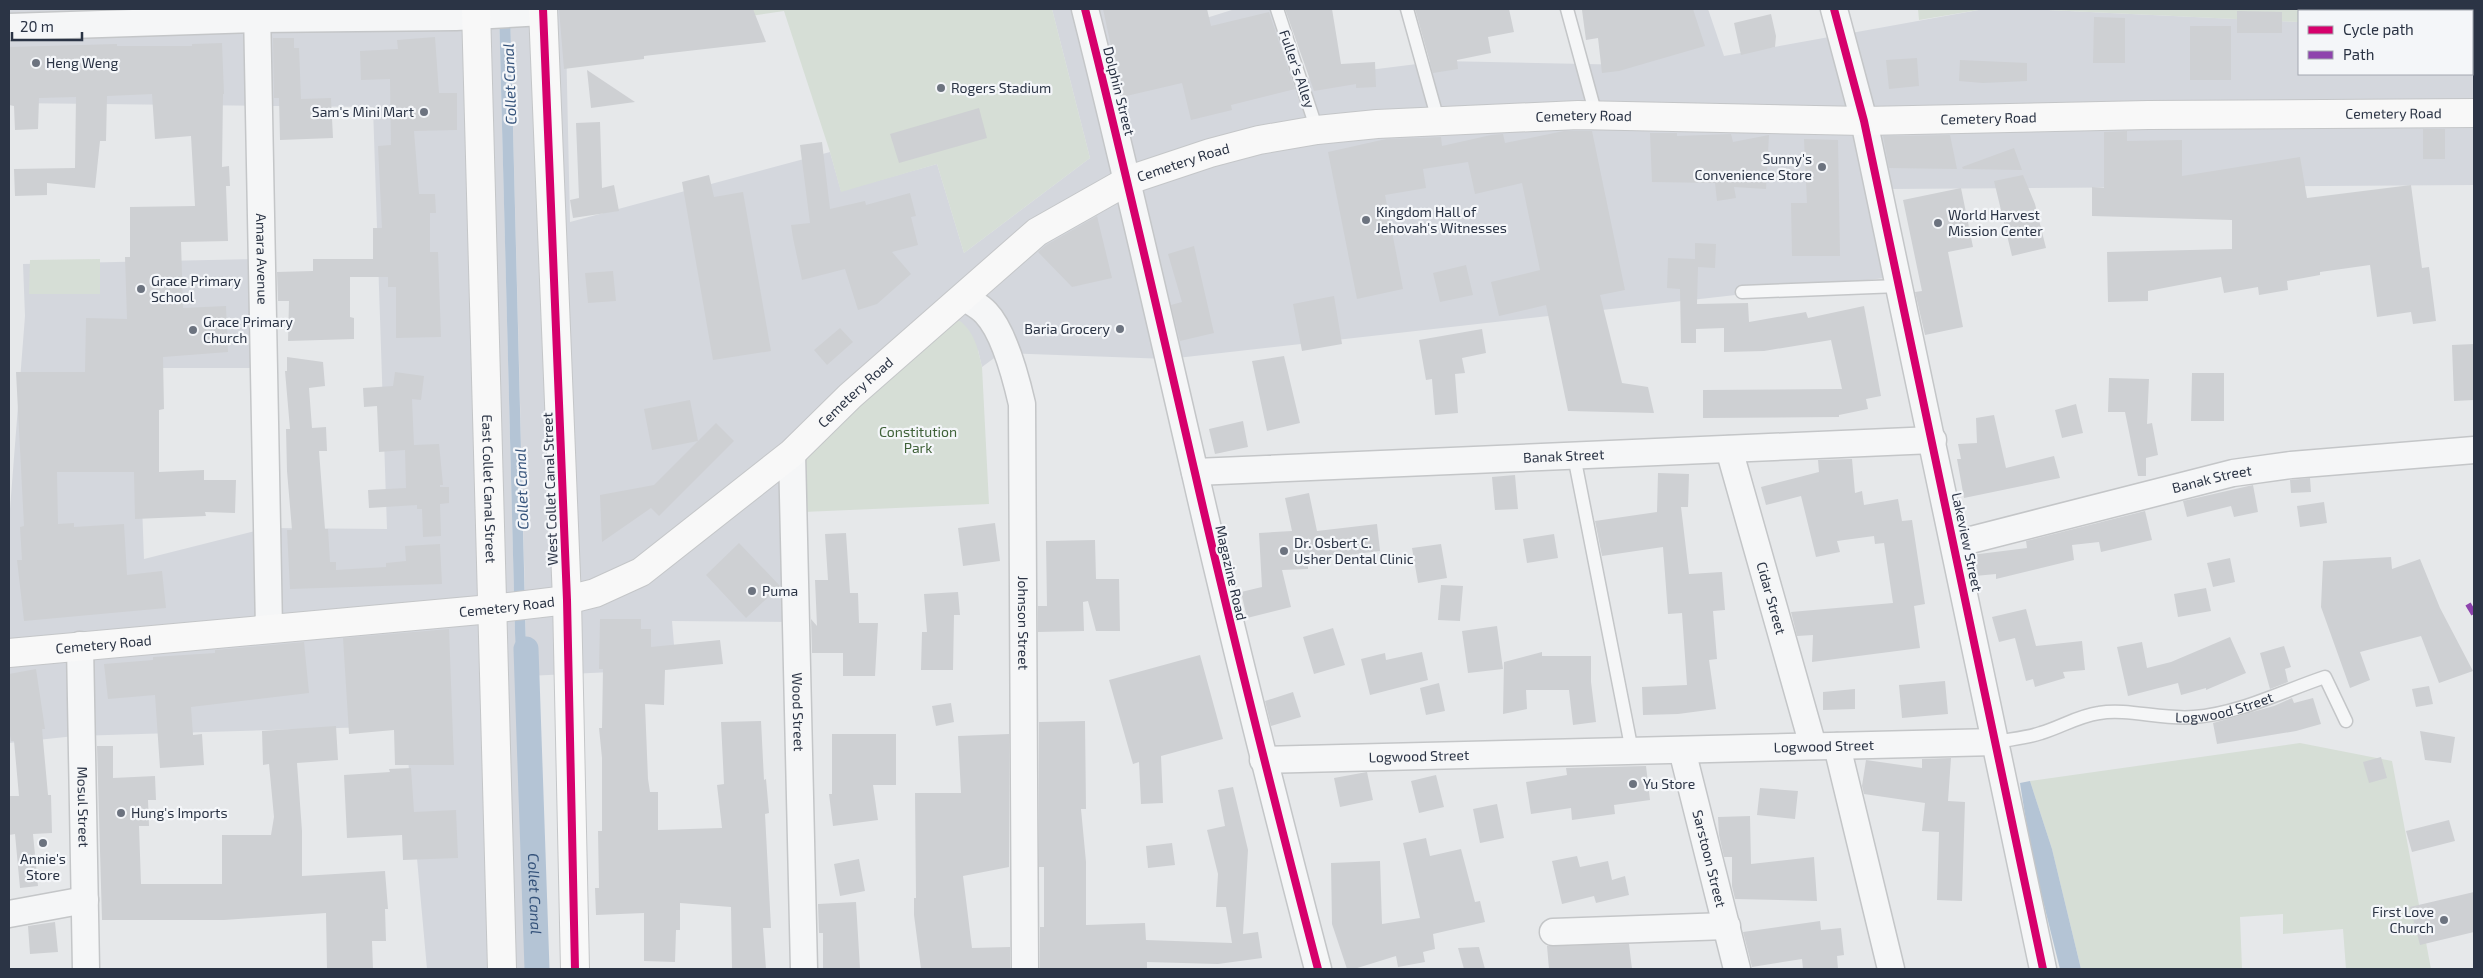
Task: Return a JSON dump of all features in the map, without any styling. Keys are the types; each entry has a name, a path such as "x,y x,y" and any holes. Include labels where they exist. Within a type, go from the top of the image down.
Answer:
{"main road":[{"name":"West Collet Canal Street","path":"536,11 556,601 575,969"},
{"name":"East Collet Canal Street","path":"481,13 498,608 502,969"},
{"name":"Cemetery Road","path":"9,653 498,608 556,601 596,593 641,572 792,453 850,396 1037,232 1128,180 1210,153 1259,140 1317,130 1438,120 1596,115 1864,121 2148,115 2474,113"}],"street":[{"name":"Dolphin Street","path":"1085,9 1128,180"},
{"name":"Lakeview Street","path":"1834,9 1864,121 1955,544 2043,969"},
{"path":"9,28 257,14 536,11"},
{"name":"Amara Avenue","path":"257,14 269,628"},
{"name":"Magazine Road","path":"1128,180 1263,760 1318,969"},
{"name":"Johnson Street","path":"964,296 986,313 1004,344 1016,378 1022,404 1025,969"},
{"name":"Banak Street","path":"1195,472 1933,440"},
{"name":"Cidar Street","path":"1728,449 1825,746 1891,969"},
{"name":"Banak Street","path":"1955,544 2233,473 2291,465 2474,450"},
{"name":"Wood Street","path":"792,453 804,969"},
{"name":"Mosul Street","path":"80,645 86,969"},
{"name":"Logwood Street","path":"1263,760 1996,742"},
{"name":"Sarstoon Street","path":"1682,750 1737,969"},
{"path":"9,914 85,900"},
{"path":"1553,932 1727,926"}],"lane":[{"name":"Fuller's Alley","path":"1277,9 1317,130"},
{"path":"1407,9 1438,120"},
{"path":"1567,9 1596,115"},
{"path":"1742,292 1899,286"},
{"path":"1574,456 1632,751"},
{"name":"Logwood Street","path":"1996,742 2041,734 2078,718 2099,713 2119,712 2170,718 2195,717 2232,710 2325,677 2346,721"}],"shaded area":[{"path":"9,9 499,9 515,633 527,969 427,969 405,726 75,736 9,743 9,522 25,316 23,264 256,259 258,368 137,368 144,559 267,528 387,529 373,107 9,103"},
{"path":"510,9 693,9 695,24 566,39 570,222 830,152 841,191 937,164 964,253 1090,158 1052,9 1163,9 1168,30 1235,9 1272,9 1297,79 1441,61 1634,65 1622,9 1708,9 1724,56 1984,9 2028,9 2298,22 2298,75 2473,75 2474,31 2474,185 1889,189 1903,276 1168,359 1001,353 982,367 978,350 800,464 801,622 672,621 676,669 527,676"}],"green space":[{"name":"Rogers Stadium","path":"693,9 1052,9 1090,158 964,253 937,164 841,192 830,152 784,11 695,24"},
{"path":"1918,9 1984,9 1919,20"},
{"path":"2028,9 2332,10 2298,10 2298,22"},
{"path":"100,259 100,294 29,294 30,260"},
{"name":"Constitution Park","path":"945,321 960,321 972,336 979,354 982,367 989,504 803,512 800,464"},
{"path":"2300,743 2392,761 2431,969 2346,969 2343,929 2283,934 2283,914 2240,917 2242,969 2081,969 2052,849 2030,781"}],"water":[{"path":"499,9 510,9 534,969 527,969 515,633"},
{"path":"2030,781 2052,849 2081,969 2060,969 2031,853 2020,783"}],"building":[{"path":"559,9 753,9 766,42 644,56 644,59 564,69"},
{"path":"1103,9 1207,9 1211,26 1269,12 1295,89 1231,105 1232,110 1191,120 1182,83 1122,97"},
{"path":"1285,9 1332,9 1341,64 1375,62 1376,87 1356,88 1356,84 1314,91"},
{"path":"1415,9 1509,9 1514,32 1488,37 1491,53 1457,60 1458,69 1433,73"},
{"path":"1693,9 1705,46 1619,71 1602,73 1598,38 1586,40 1582,10"},
{"path":"2237,11 2282,12 2282,33 2237,33"},
{"path":"1771,14 1776,36 1775,47 1741,55 1734,23"},
{"path":"2094,17 2125,18 2125,63 2093,63"},
{"path":"2190,26 2231,26 2231,80 2190,80"},
{"path":"435,37 439,93 457,93 457,130 414,131 419,194 435,194 436,213 430,213 430,252 438,252 441,337 396,338 396,287 388,287 388,277 350,277 350,317 354,318 354,339 288,341 289,301 278,301 277,272 313,271 313,259 373,259 373,228 382,228 378,146 391,145 390,79 361,80 360,51 398,49 397,40"},
{"path":"273,38 294,38 294,48 299,48 301,99 331,98 333,138 280,140 279,98 274,98"},
{"path":"222,43 224,94 222,167 229,166 230,186 226,186 228,241 181,242 183,308 226,306 228,352 163,357 164,409 159,410 159,472 204,470 204,480 236,480 235,513 205,512 206,516 135,519 134,472 57,472 58,524 74,523 74,527 124,524 127,575 162,571 166,608 24,621 17,560 22,560 20,527 24,526 16,372 85,372 86,318 127,319 125,257 130,257 130,207 195,206 191,136 155,139 152,94 107,96 106,141 100,141 95,188 47,183 47,195 15,196 14,169 75,168 76,97 39,98 38,129 15,130 14,106 9,105 9,47 117,44 117,46 192,46 192,44"},
{"path":"1917,58 1919,86 1889,89 1886,60"},
{"path":"1960,60 2027,63 2027,81 1983,83 1959,81"},
{"path":"587,70 635,102 591,108"},
{"path":"979,108 987,138 899,163 890,134"},
{"path":"600,122 602,188 614,185 619,211 573,218 570,200 579,198 576,123"},
{"path":"2423,129 2445,129 2445,159 2423,159"},
{"path":"1564,131 1592,131 1625,290 1600,295 1622,383 1648,387 1654,413 1568,411 1546,305 1499,316 1491,282 1540,270 1522,183 1475,194 1468,162 1423,169 1426,188 1385,195 1403,289 1357,299 1328,152 1386,139 1441,137 1442,146 1491,135 1503,134 1505,143"},
{"path":"2127,131 2127,141 2182,140 2182,176 2300,157 2307,198 2411,185 2422,268 2429,267 2436,321 2413,324 2411,312 2377,317 2370,265 2320,272 2320,275 2287,281 2288,290 2259,295 2258,287 2224,293 2221,277 2148,291 2148,301 2108,302 2107,252 2232,249 2232,220 2092,216 2092,187 2104,188 2104,132"},
{"path":"1650,133 1677,133 1677,136 1731,134 1733,142 1769,135 1766,189 1734,187 1736,198 1717,201 1715,183 1652,182"},
{"path":"1950,135 1957,169 1889,168 1883,136"},
{"path":"1804,139 1838,140 1840,256 1792,256 1791,203 1807,203"},
{"path":"822,142 830,209 865,201 866,205 910,193 916,216 911,217 918,245 892,252 911,274 877,304 858,310 845,269 802,280 793,238 791,225 810,223 800,145"},
{"path":"2014,148 2022,170 1963,169 1962,167"},
{"path":"709,175 714,197 743,192 771,351 713,360 682,182"},
{"path":"2023,175 2035,204 2046,248 2012,256 1994,181"},
{"path":"1961,188 1973,247 1948,252 1963,327 1925,335 1915,292 1922,291 1903,200"},
{"path":"1097,216 1112,278 1072,287 1038,252 1046,245"},
{"path":"1695,243 1716,244 1715,268 1698,267 1697,304 1748,303 1749,322 1806,312 1808,318 1864,306 1881,396 1866,399 1868,409 1839,415 1839,417 1703,418 1703,390 1842,389 1831,340 1764,351 1724,352 1724,328 1696,329 1696,343 1681,343 1680,289 1667,288 1668,258 1695,259"},
{"path":"1194,246 1214,333 1180,341 1171,305 1182,302 1168,254"},
{"path":"1466,265 1473,295 1440,302 1433,273"},
{"path":"613,271 616,301 588,303 585,273"},
{"path":"1334,296 1342,344 1302,351 1293,304"},
{"path":"840,328 853,342 827,365 814,350"},
{"path":"1482,329 1486,353 1462,358 1465,373 1455,374 1458,413 1435,415 1432,379 1426,380 1419,340"},
{"path":"2474,344 2474,400 2454,401 2452,345"},
{"path":"1284,356 1300,423 1267,431 1252,361"},
{"path":"287,357 323,362 325,386 309,388 312,428 326,427 327,451 319,451 325,529 328,529 330,562 336,562 336,570 386,567 386,563 406,561 405,546 440,544 442,584 290,589 287,530 292,530 287,471 286,429 290,429 285,371 287,371"},
{"path":"395,372 424,376 421,400 412,399 414,445 439,444 443,485 440,485 440,487 449,487 449,503 440,504 441,536 423,537 422,509 417,509 417,505 369,508 368,490 406,488 405,450 379,452 377,406 364,407 363,388 393,386"},
{"path":"2192,373 2224,373 2224,421 2191,421"},
{"path":"2109,378 2149,379 2147,424 2152,423 2158,455 2146,458 2146,476 2138,476 2125,412 2108,412"},
{"path":"690,400 698,441 652,450 644,409"},
{"path":"2076,404 2083,433 2062,438 2055,410"},
{"path":"1994,415 2006,468 2054,456 2060,478 1964,498 1957,459 1961,459 1958,444 1977,443 1976,418"},
{"path":"1243,421 1248,447 1215,454 1209,429"},
{"path":"716,423 734,441 659,516 651,508 602,542 600,495 654,485"},
{"path":"1852,459 1855,493 1862,491 1864,505 1898,499 1902,521 1912,520 1925,604 1914,606 1920,648 1812,662 1813,635 1797,636 1791,612 1893,603 1884,543 1875,544 1874,536 1837,541 1840,552 1816,557 1801,496 1766,505 1761,487 1819,472 1818,460"},
{"path":"1658,473 1689,474 1688,507 1681,507 1689,574 1722,572 1725,610 1713,611 1717,659 1709,660 1716,709 1678,714 1643,715 1642,687 1687,685 1682,613 1668,614 1663,547 1602,556 1595,521 1657,512"},
{"path":"1515,475 1518,509 1495,510 1492,477"},
{"path":"2310,478 2311,492 2291,493 2290,480"},
{"path":"2253,485 2258,512 2234,517 2231,506 2187,517 2183,501"},
{"path":"1309,493 1317,531 1377,524 1380,551 1308,560 1308,569 1282,570 1291,607 1247,618 1241,592 1262,587 1259,533 1292,531 1285,498"},
{"path":"2324,502 2327,523 2300,527 2297,506"},
{"path":"2145,511 2152,540 2101,552 2099,542 2072,545 2074,560 1996,579 1996,574 1975,576 1971,555 2027,548 2026,541"},
{"path":"995,523 1000,561 963,566 958,528"},
{"path":"846,533 850,593 858,593 859,623 878,623 875,676 843,676 843,653 812,653 811,619 817,626 815,580 828,580 825,534"},
{"path":"1554,534 1558,558 1527,563 1523,539"},
{"path":"1095,540 1096,579 1119,579 1120,631 1096,631 1088,601 1083,602 1084,631 1038,632 1038,606 1047,606 1046,541"},
{"path":"739,543 780,586 746,618 706,575"},
{"path":"1441,544 1447,578 1418,583 1412,548"},
{"path":"2391,557 2392,569 2420,559 2440,608 2473,671 2439,683 2421,636 2360,652 2370,680 2350,688 2321,607 2323,561"},
{"path":"2230,558 2235,582 2213,587 2207,563"},
{"path":"1441,585 1463,586 1460,621 1438,620"},
{"path":"2206,588 2211,611 2178,617 2174,594"},
{"path":"958,592 960,615 954,615 953,670 921,670 922,632 927,632 924,594"},
{"path":"2026,609 2036,646 2082,641 2085,670 2063,672 2065,678 2035,687 2033,679 2026,681 2015,638 1999,642 1992,617"},
{"path":"600,619 641,619 641,629 651,629 651,647 720,640 723,664 665,670 664,705 645,704 648,779 650,792 658,792 658,830 722,828 717,785 724,784 721,722 761,721 764,780 766,779 769,813 765,814 771,928 763,928 766,969 732,969 731,907 680,903 680,930 676,930 675,962 644,961 644,913 596,915 595,888 599,888 598,831 602,831 602,758 599,728 602,728 603,669 599,669"},
{"path":"1497,626 1503,669 1468,673 1462,631"},
{"path":"1333,628 1345,665 1314,674 1303,637"},
{"path":"449,629 454,765 395,765 394,730 349,734 343,638"},
{"path":"2230,637 2246,673 2206,690 2206,688 2181,695 2178,683 2128,696 2117,647 2142,642 2147,668 2171,662"},
{"path":"304,642 309,693 191,707 193,735 202,734 204,765 160,768 155,695 108,699 104,664 153,660 153,657 215,653 215,650"},
{"path":"2284,646 2291,667 2285,669 2288,682 2270,689 2260,653"},
{"path":"1422,652 1428,680 1370,695 1361,659 1385,653 1386,660"},
{"path":"1542,652 1542,656 1591,656 1591,682 1596,722 1573,725 1569,690 1526,690 1527,709 1503,714 1504,662"},
{"path":"1200,655 1223,739 1161,756 1163,803 1141,804 1139,762 1133,764 1109,680"},
{"path":"36,669 45,729 42,729 48,795 51,795 52,833 33,834 38,886 20,888 15,834 9,835 9,796 19,796 14,741 11,741 9,730 9,674"},
{"path":"1945,681 1948,714 1902,718 1899,685"},
{"path":"1439,683 1445,711 1426,715 1420,688"},
{"path":"2429,686 2433,704 2416,707 2412,689"},
{"path":"1855,689 1855,709 1823,710 1823,692"},
{"path":"1293,692 1301,717 1271,726 1265,701"},
{"path":"2292,698 2294,703 2313,698 2321,724 2296,731 2217,744 2213,723 2274,706"},
{"path":"951,703 954,722 936,726 932,706"},
{"path":"1085,721 1086,809 1081,809 1086,862 1086,925 1145,923 1146,940 1232,943 1226,907 1216,907 1218,874 1207,830 1225,826 1218,790 1233,787 1248,850 1243,934 1258,932 1262,958 1218,964 1147,962 1147,969 1040,969 1040,927 1044,927 1044,867 1039,867 1039,722"},
{"path":"336,726 338,760 297,763 302,831 302,876 385,871 388,909 385,909 386,941 372,941 373,969 327,969 326,913 224,920 102,920 97,746 113,746 113,778 155,776 156,800 148,800 149,826 139,826 141,884 222,884 222,835 271,835 274,817 269,764 263,765 262,731"},
{"path":"2420,731 2455,737 2451,763 2425,760"},
{"path":"832,734 896,734 896,785 873,785 878,820 833,826 829,794 832,794"},
{"path":"1009,734 1009,867 963,876 972,948 1010,947 1010,969 921,969 914,915 914,898 916,898 915,793 961,793 958,736"},
{"path":"2381,757 2387,778 2369,783 2363,762"},
{"path":"1951,758 1948,801 1965,802 1962,901 1937,900 1939,832 1922,831 1925,803 1864,794 1862,786 1866,760 1922,768 1922,759"},
{"path":"1646,766 1650,800 1614,805 1615,814 1572,820 1571,808 1531,814 1526,782 1567,775 1566,768"},
{"path":"411,768 414,812 456,810 458,858 403,860 402,835 347,838 344,775 390,772 389,769"},
{"path":"1367,772 1373,800 1340,807 1334,778"},
{"path":"1436,775 1444,807 1419,813 1411,781"},
{"path":"1760,788 1798,791 1795,819 1757,815"},
{"path":"1497,804 1504,838 1480,843 1473,809"},
{"path":"1750,816 1751,864 1814,857 1817,901 1735,899 1732,886 1732,857 1724,857 1719,835 1718,817"},
{"path":"2449,820 2455,841 2412,852 2406,831"},
{"path":"1426,838 1430,856 1461,849 1475,902 1480,901 1485,922 1433,934 1435,949 1423,952 1425,962 1398,967 1396,956 1354,969 1347,969 1332,924 1331,863 1380,861 1382,924 1420,918 1403,843"},
{"path":"1172,843 1175,865 1148,868 1146,846"},
{"path":"1577,856 1580,867 1608,861 1612,880 1625,876 1629,895 1596,903 1594,896 1562,904 1552,861"},
{"path":"859,859 865,891 840,896 834,864"},
{"name":"First Love Church","path":"2474,892 2474,932 2420,945 2410,907"},
{"path":"856,902 860,969 823,969 823,933 819,933 818,904"},
{"path":"1820,921 1821,930 1841,928 1844,955 1837,956 1838,969 1803,969 1802,959 1752,967 1743,932"},
{"path":"55,922 58,952 30,954 28,926"},
{"path":"1629,944 1632,969 1549,969 1547,946"},
{"path":"1479,947 1485,969 1464,969 1458,948"}],"waterway":[{"name":"Collet Canal","path":"526,649 537,969"}],"marked path":[{"path":"2468,604 2474,614"}],"cycle path":[{"path":"543,9 567,600 575,969"},
{"path":"1085,9 1224,597 1318,969"},
{"path":"1834,9 1864,121 2043,969"}],"place":[{"name":"Heng Weng","path":"36,63"},
{"name":"Rogers Stadium","path":"941,88"},
{"name":"Sam's Mini Mart","path":"424,112"},
{"name":"Sunny's Convenience Store","path":"1822,167"},
{"name":"Kingdom Hall of Jehovah's Witnesses","path":"1366,220"},
{"name":"World Harvest Mission Center","path":"1938,223"},
{"name":"Grace Primary School","path":"141,289"},
{"name":"Baria Grocery","path":"1120,329"},
{"name":"Grace Primary Church","path":"193,330"},
{"name":"Dr. Osbert C. Usher Dental Clinic","path":"1284,551"},
{"name":"Puma","path":"752,591"},
{"name":"Yu Store","path":"1633,784"},
{"name":"Hung's Imports","path":"121,813"},
{"name":"Annie's Store","path":"43,843"},
{"name":"First Love Church","path":"2444,920"}]}
